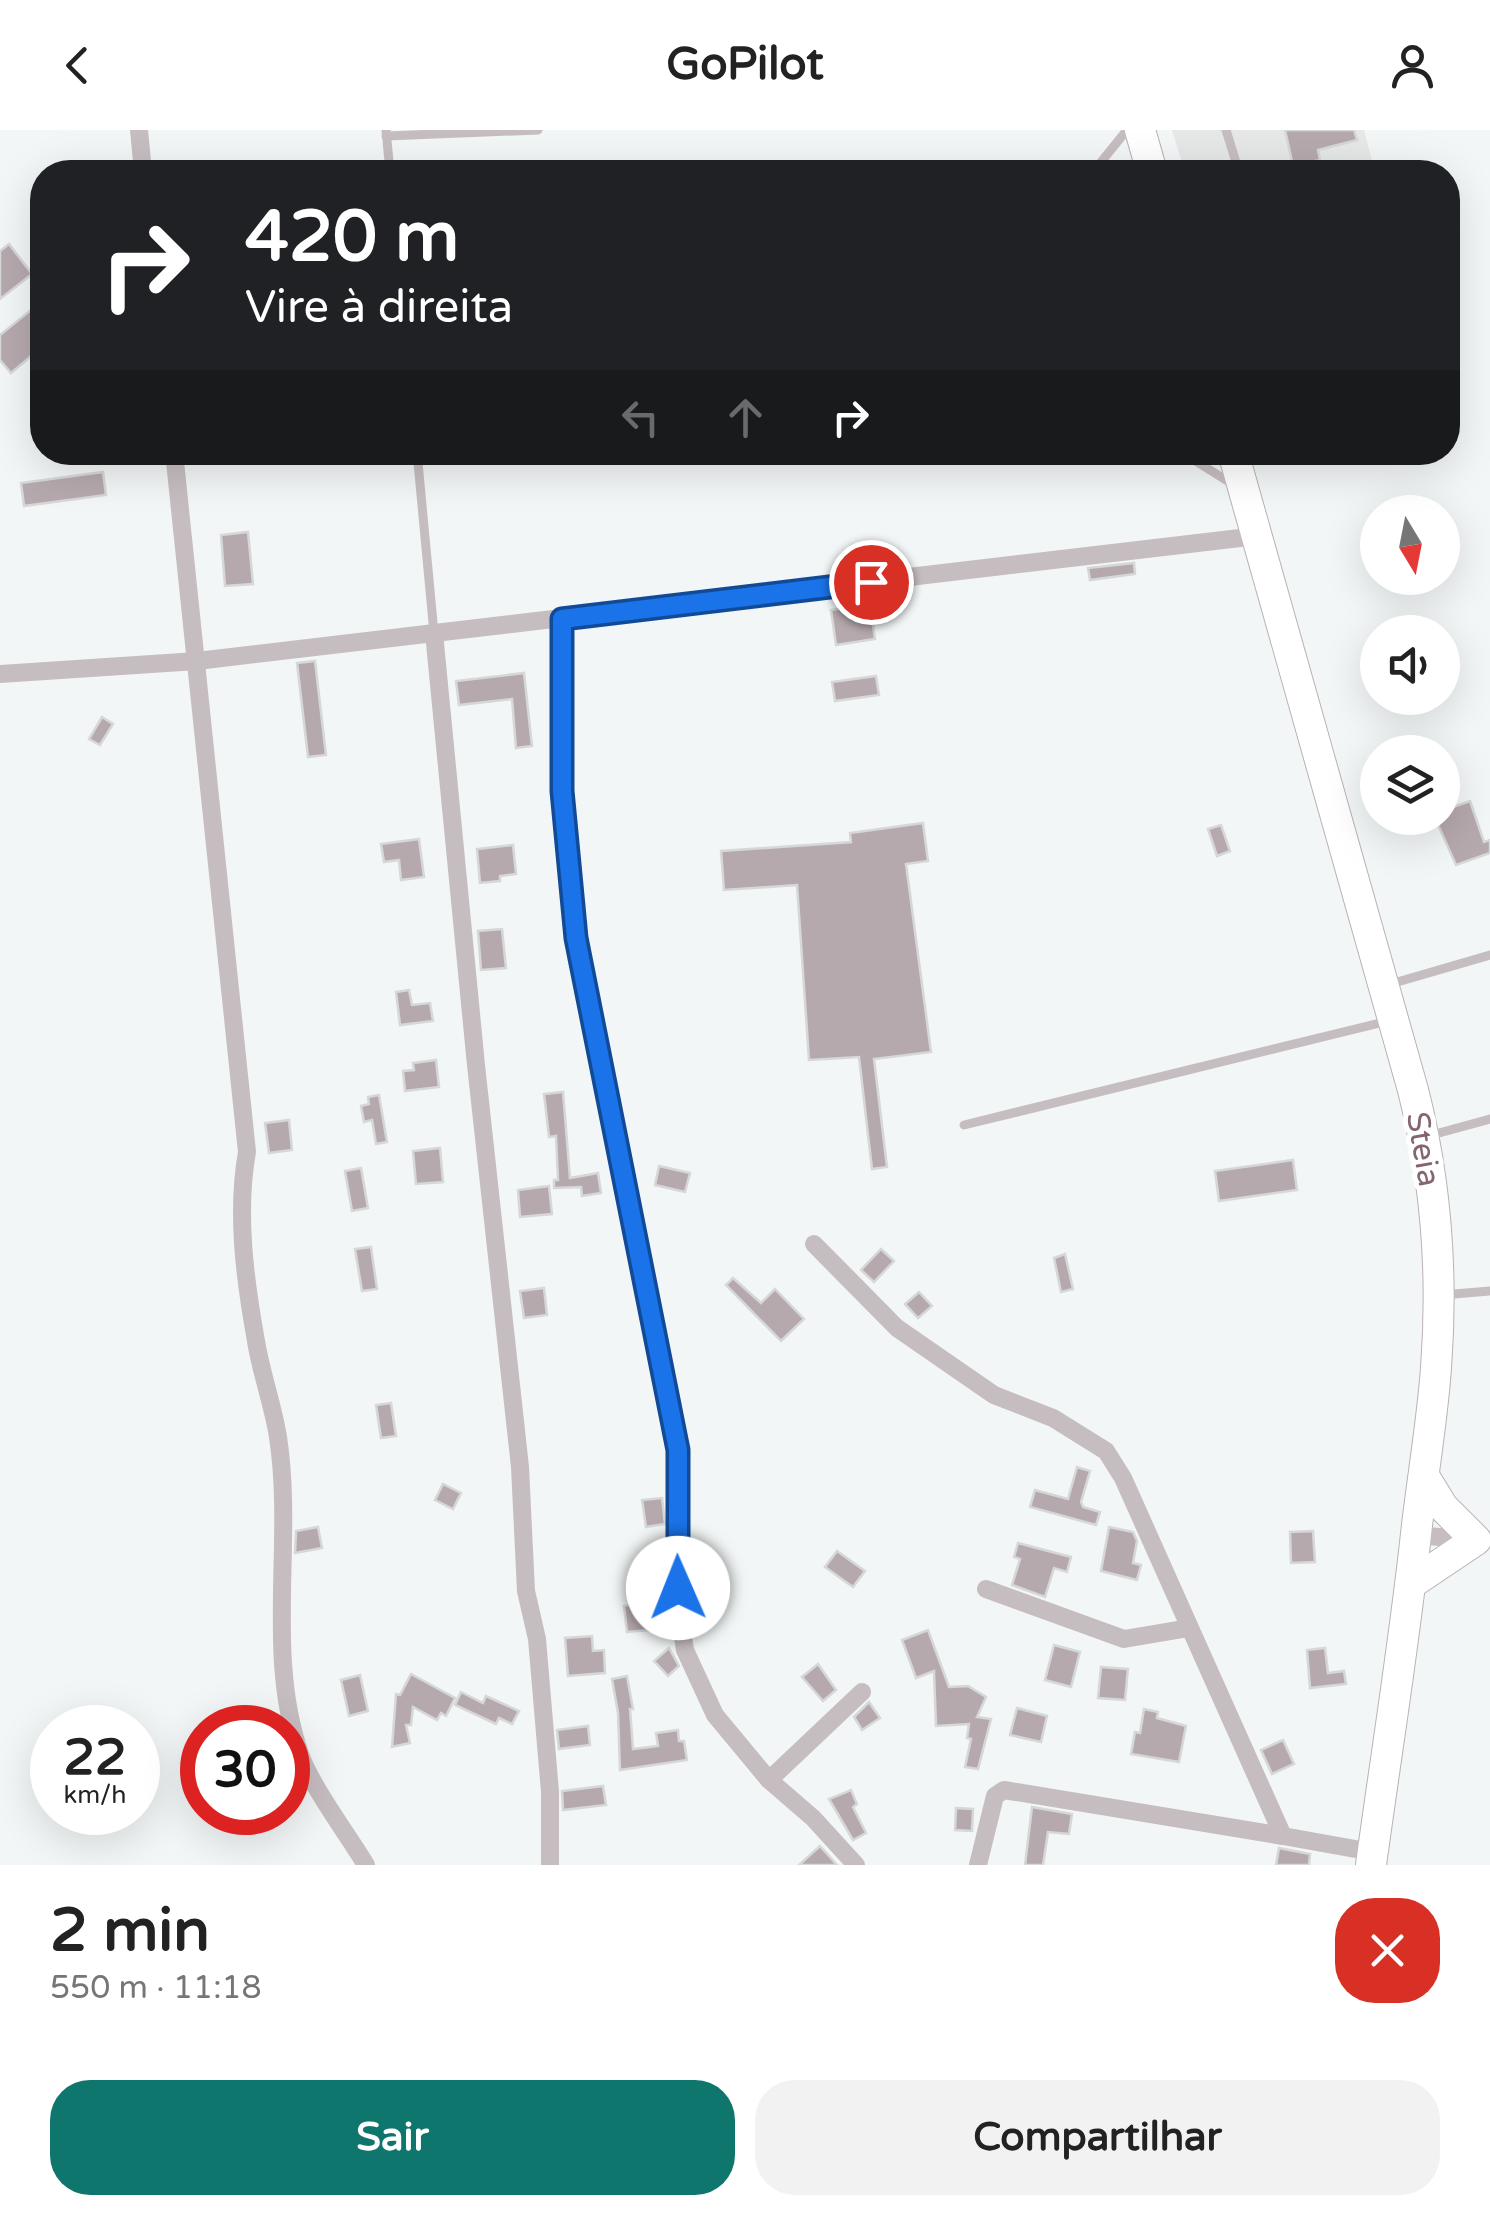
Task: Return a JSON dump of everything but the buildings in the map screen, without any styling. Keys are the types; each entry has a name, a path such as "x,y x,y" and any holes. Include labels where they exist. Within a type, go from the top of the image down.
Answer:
{"main road":[{"path":"1140,130 1149,160"},
{"name":"Steia","path":"1236,465 1425,1136 1439,1295 1436,1368 1412,1583 1372,1859"},
{"path":"1412,1583 1483,1540 1444,1507 1424,1476"}],"street":[{"path":"138,130 142,160"},
{"path":"175,465 246,1152 241,1184 242,1223 256,1341 278,1438 284,1524 282,1661 300,1757 366,1865"},
{"path":"0,674 197,662 1256,536"},
{"path":"562,619 562,791 576,938 678,1450 677,1558 686,1650 715,1715 769,1780 813,1818 856,1865"},
{"path":"434,633 520,1467 526,1591 537,1639 550,1792 550,1865"},
{"path":"814,1244 897,1328 942,1362 994,1395 1053,1418 1106,1451 1123,1478 1283,1836"},
{"path":"1416,1535 1483,1540"},
{"path":"986,1589 1124,1640 1189,1628"},
{"path":"769,1780 862,1692"},
{"path":"978,1865 995,1796 1004,1790 1283,1836 1372,1859"}],"lane":[{"path":"389,160 386,133 538,130"},
{"path":"1103,160 1127,130"},
{"path":"1226,130 1235,160"},
{"path":"418,465 434,633"},
{"path":"1202,465 1243,490"},
{"path":"1384,986 1490,955"},
{"path":"964,1126 1393,1020"},
{"path":"1425,1136 1490,1119"},
{"path":"1439,1295 1490,1291"}],"shaded area":[{"path":"1172,130 1364,130 1372,160 1181,160"}],"route":[{"path":"678,1588 678,1450 576,938 562,791 562,619 871,582"}]}
